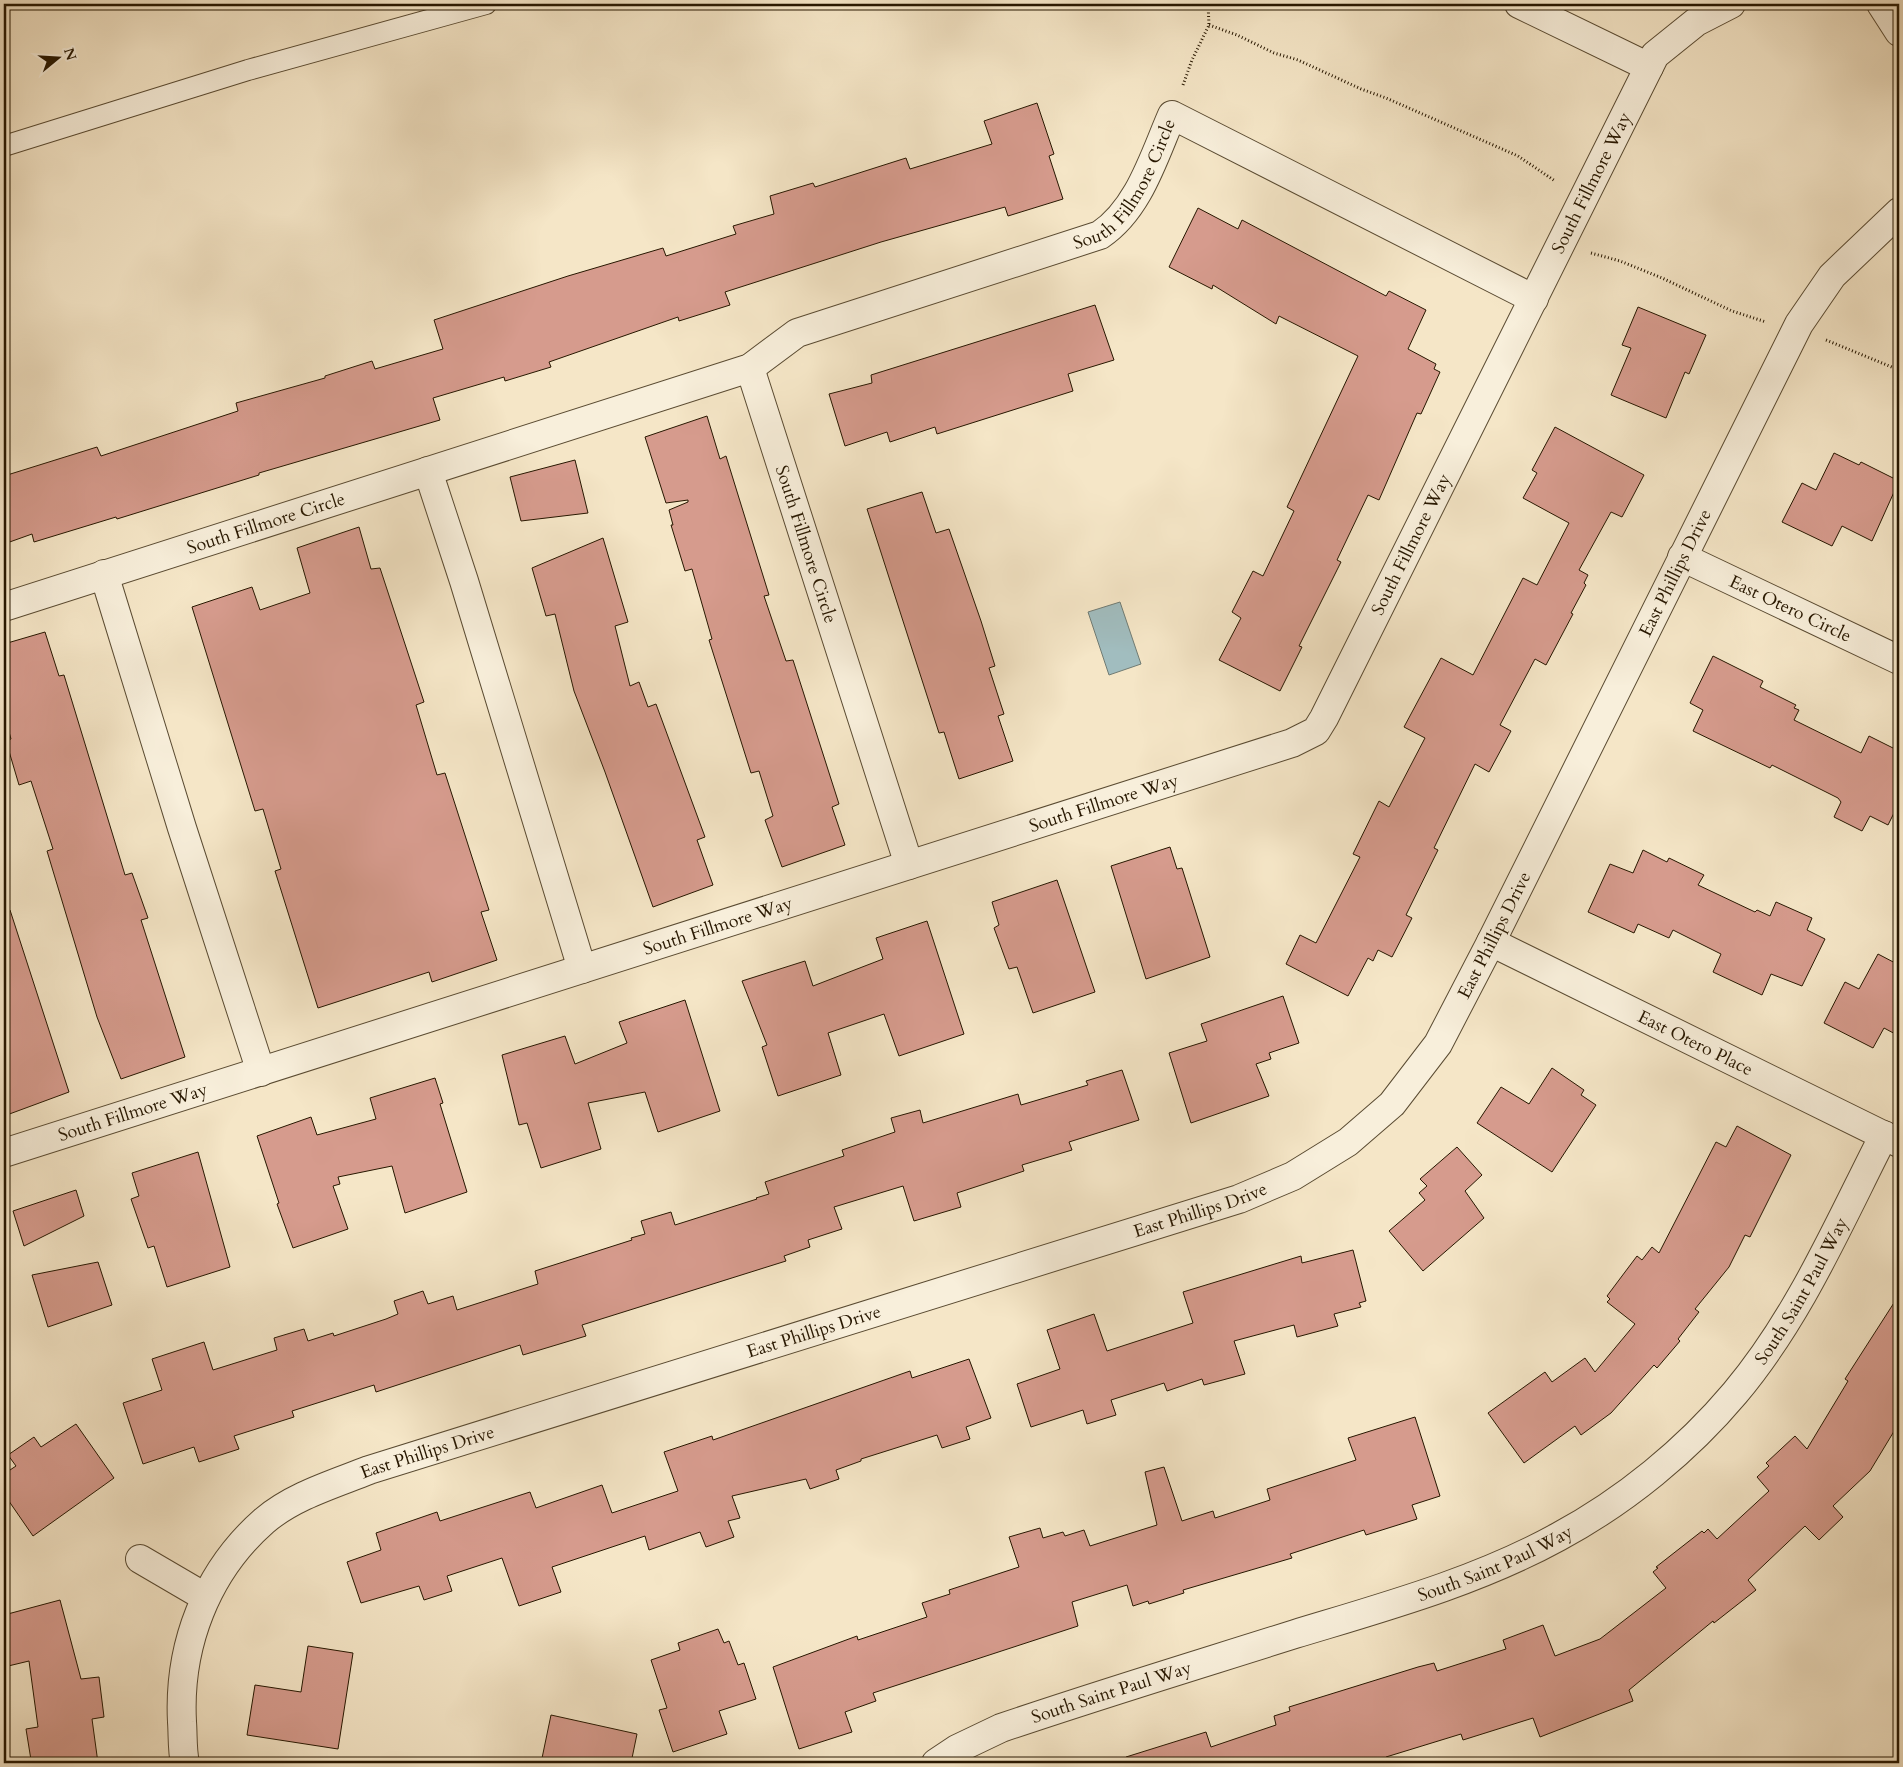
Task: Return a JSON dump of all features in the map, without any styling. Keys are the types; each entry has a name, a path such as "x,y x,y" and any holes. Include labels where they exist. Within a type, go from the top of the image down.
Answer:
{"street":[{"path":"1518,4 1649,68"},
{"name":"South Fillmore Way","path":"4,1153 1292,743 1316,731 1655,56 1696,22 1731,4"},
{"path":"1881,4 1899,32"},
{"name":"South Fillmore Circle","path":"4,606 750,368 797,333 1100,235 1120,219 1136,195 1172,115 1534,299"},
{"name":"East Phillips Drive","path":"186,1763 181,1698 187,1649 205,1597 232,1555 265,1520 304,1496 370,1470 1239,1199 1293,1176 1348,1142 1392,1104 1438,1044 1491,942 1804,315 1832,276 1899,212"},
{"name":"South Fillmore Circle","path":"750,368 909,865"},
{"path":"428,471 464,581 582,969"},
{"name":"East Otero Circle","path":"1682,557 1899,660"},
{"path":"104,574 182,828 261,1072"},
{"name":"East Otero Place","path":"1491,942 1892,1139"},
{"name":"South Saint Paul Way","path":"936,1763 957,1749 1009,1725 1427,1593 1515,1558 1559,1537 1608,1506 1655,1471 1697,1436 1736,1392 1773,1344 1892,1139"},
{"path":"140,1559 205,1597"}],"lane":[{"path":"4,146 248,70 486,4"}],"path":[{"path":"1172,115 1192,60 1208,25 1208,4"}],"water":[{"path":"1120,602 1141,664 1109,675 1088,612"}],"building":[{"path":"1037,103 1054,154 1049,156 1063,199 1008,216 1005,207 881,242 725,292 730,305 679,321 678,317 549,362 551,367 505,381 504,377 433,398 440,420 259,473 259,475 117,519 116,517 34,542 32,534 4,544 4,476 97,447 101,456 238,411 236,403 325,378 325,376 372,361 375,369 443,349 434,320 568,276 663,248 666,256 736,234 733,226 774,214 770,196 813,183 815,187 906,158 910,169 992,144 984,121"},
{"path":"1198,208 1238,229 1242,220 1386,296 1389,291 1426,310 1408,349 1436,364 1434,369 1440,372 1421,414 1417,413 1379,500 1368,495 1337,560 1341,562 1299,646 1302,647 1280,691 1219,660 1241,618 1232,612 1253,571 1263,576 1294,511 1287,507 1358,356 1279,316 1276,324 1213,285 1212,289 1169,267"},
{"path":"1095,305 1114,360 1068,374 1073,391 937,434 935,427 890,442 887,432 845,446 829,394 872,383 871,375"},
{"path":"1638,307 1706,335 1689,374 1685,372 1666,418 1611,395 1631,348 1622,345"},
{"path":"707,416 720,459 726,456 769,595 764,596 786,661 793,660 839,804 832,807 845,845 782,867 765,820 773,816 759,771 751,773 709,640 712,639 692,569 685,571 671,525 673,525 669,510 688,502 688,500 666,503 645,437"},
{"path":"1555,427 1644,475 1622,517 1611,512 1579,570 1588,575 1584,583 1586,585 1546,665 1535,659 1500,725 1511,731 1489,772 1475,764 1434,848 1438,850 1406,915 1412,918 1392,957 1378,950 1373,961 1368,958 1348,996 1286,964 1300,935 1316,943 1360,857 1353,854 1379,801 1389,807 1425,738 1404,727 1441,658 1473,675 1523,578 1537,585 1569,523 1523,498 1537,473 1532,470"},
{"path":"1834,453 1859,465 1861,462 1899,481 1872,541 1842,526 1832,546 1782,522 1802,483 1816,490"},
{"path":"575,460 588,513 521,521 510,477"},
{"path":"922,492 936,533 949,529 981,621 995,666 989,668 1004,714 998,716 1013,761 959,779 944,732 939,733 867,509"},
{"path":"359,527 371,569 380,568 424,702 416,705 437,775 445,773 489,910 481,912 497,960 432,982 429,972 318,1008 275,871 281,869 263,809 255,811 192,607 252,587 260,610 310,593 297,548"},
{"path":"603,538 628,622 615,626 630,686 639,682 648,707 656,704 705,837 697,840 713,885 653,907 574,691 555,614 546,616 532,568"},
{"path":"45,632 59,676 64,675 125,875 132,873 148,918 141,920 185,1057 121,1079 97,1017 47,851 53,849 31,781 19,785 6,741 11,739 4,714 4,644"},
{"path":"1713,656 1763,681 1760,687 1796,705 1794,708 1799,710 1794,720 1861,753 1869,736 1899,751 1899,803 1888,825 1870,816 1862,831 1834,817 1841,802 1838,798 1772,765 1770,768 1693,731 1703,710 1690,703"},
{"path":"1170,847 1177,869 1182,868 1210,957 1146,979 1111,866"},
{"path":"1643,850 1667,862 1669,858 1704,875 1698,885 1755,912 1757,910 1770,916 1776,902 1812,918 1807,930 1825,939 1802,986 1771,974 1762,995 1713,972 1721,954 1673,930 1669,938 1638,924 1634,933 1588,912 1610,864 1633,873"},
{"path":"1057,880 1095,992 1033,1013 1017,967 1009,969 994,928 999,925 992,902"},
{"path":"10,910 69,1092 4,1116 4,911"},
{"path":"927,921 964,1034 899,1056 884,1014 828,1033 841,1075 778,1096 762,1047 767,1045 742,981 805,961 813,986 883,959 876,938"},
{"path":"1878,954 1899,965 1899,1036 1884,1028 1873,1048 1824,1023 1845,982 1859,989"},
{"path":"1283,996 1299,1043 1269,1053 1271,1059 1256,1064 1269,1096 1191,1123 1169,1053 1207,1041 1201,1024"},
{"path":"685,1000 720,1111 658,1132 645,1092 588,1103 601,1149 541,1168 527,1123 519,1125 502,1055 565,1036 575,1064 627,1043 619,1022"},
{"path":"1552,1068 1584,1090 1581,1095 1596,1105 1552,1172 1477,1123 1501,1087 1529,1104"},
{"path":"1122,1070 1139,1120 1069,1142 1072,1150 1022,1165 1024,1171 957,1193 961,1207 914,1221 903,1186 834,1207 842,1229 808,1240 810,1247 784,1256 786,1261 582,1325 586,1336 523,1355 520,1345 376,1392 374,1385 292,1411 294,1417 234,1436 239,1449 199,1462 194,1447 143,1464 123,1403 162,1390 152,1359 204,1342 213,1370 277,1350 274,1338 304,1329 308,1341 333,1333 334,1336 386,1319 398,1314 394,1301 423,1291 428,1304 453,1296 457,1310 538,1284 535,1271 632,1240 631,1238 645,1234 641,1221 671,1212 675,1225 769,1194 765,1182 844,1156 842,1150 895,1132 891,1118 920,1110 923,1123 1018,1094 1021,1105 1088,1085 1086,1081"},
{"path":"435,1078 443,1103 440,1104 467,1192 405,1213 392,1166 338,1177 340,1184 333,1186 348,1229 293,1248 277,1204 279,1203 257,1136 311,1117 317,1135 376,1119 370,1098"},
{"path":"1737,1126 1791,1155 1750,1237 1745,1235 1729,1267 1695,1309 1699,1312 1678,1339 1680,1341 1657,1368 1654,1365 1611,1413 1581,1435 1575,1426 1524,1463 1488,1413 1545,1372 1552,1382 1585,1358 1595,1372 1635,1324 1607,1302 1610,1299 1607,1296 1637,1256 1642,1260 1652,1247 1659,1253 1716,1142 1726,1147"},
{"path":"1457,1147 1482,1175 1465,1191 1484,1218 1423,1271 1389,1231 1425,1200 1419,1193 1427,1186 1420,1179"},
{"path":"198,1152 230,1267 167,1287 154,1246 148,1248 131,1199 139,1196 132,1173"},
{"path":"76,1190 84,1216 24,1246 13,1211"},
{"path":"1353,1250 1366,1301 1359,1303 1361,1307 1334,1314 1338,1326 1297,1337 1294,1325 1234,1341 1245,1374 1204,1385 1202,1379 1167,1391 1164,1383 1111,1400 1116,1415 1087,1424 1083,1410 1031,1427 1017,1384 1060,1369 1047,1330 1094,1314 1107,1351 1193,1323 1183,1292 1301,1256 1302,1263"},
{"path":"98,1262 112,1305 48,1327 32,1275"},
{"path":"1899,1295 1899,1423 1870,1471 1833,1506 1843,1517 1819,1540 1805,1526 1748,1580 1756,1590 1714,1623 1713,1621 1629,1690 1633,1701 1540,1737 1533,1718 1463,1740 1461,1734 1386,1757 1389,1763 1127,1763 1126,1757 1206,1732 1211,1747 1276,1725 1274,1716 1290,1711 1289,1707 1418,1667 1434,1663 1437,1671 1506,1649 1503,1640 1543,1625 1555,1656 1600,1639 1666,1588 1653,1572 1658,1568 1656,1567 1702,1531 1704,1533 1708,1529 1717,1539 1769,1491 1757,1477 1769,1466 1766,1463 1795,1436 1807,1449 1848,1381 1845,1379"},
{"path":"969,1359 991,1418 966,1427 970,1439 942,1448 937,1435 861,1459 861,1461 836,1470 839,1479 810,1489 806,1479 732,1496 740,1518 728,1521 734,1537 706,1547 700,1532 649,1550 645,1536 552,1567 561,1592 519,1606 502,1558 447,1576 452,1591 424,1600 419,1586 361,1603 347,1562 381,1550 376,1533 437,1512 440,1521 530,1492 536,1508 602,1485 612,1513 678,1491 664,1452 712,1436 713,1440 910,1371 912,1378"},
{"path":"1415,1417 1440,1496 1412,1505 1417,1519 1366,1535 1364,1530 1290,1554 1292,1558 1183,1590 1184,1593 1149,1604 1148,1601 1133,1606 1127,1585 1072,1602 1078,1626 873,1693 876,1701 845,1712 852,1732 799,1749 773,1667 857,1636 858,1640 927,1617 922,1603 950,1594 949,1590 1019,1567 1009,1537 1040,1528 1043,1538 1063,1532 1065,1536 1084,1530 1090,1546 1157,1525 1145,1472 1164,1467 1182,1521 1213,1511 1215,1518 1270,1500 1267,1489 1356,1460 1348,1438"},
{"path":"76,1424 114,1478 33,1536 4,1494 4,1474 16,1466 8,1455 34,1437 41,1447"},
{"path":"60,1600 81,1679 99,1677 104,1717 92,1719 98,1763 43,1763 43,1759 31,1760 26,1729 38,1727 29,1661 4,1667 4,1615"},
{"path":"718,1629 724,1643 729,1641 738,1665 744,1663 756,1699 719,1711 727,1734 673,1752 659,1710 667,1708 651,1660 680,1650 678,1643"},
{"path":"308,1646 353,1653 338,1749 247,1735 255,1685 301,1692"},
{"path":"551,1715 637,1734 631,1763 541,1763"}]}
